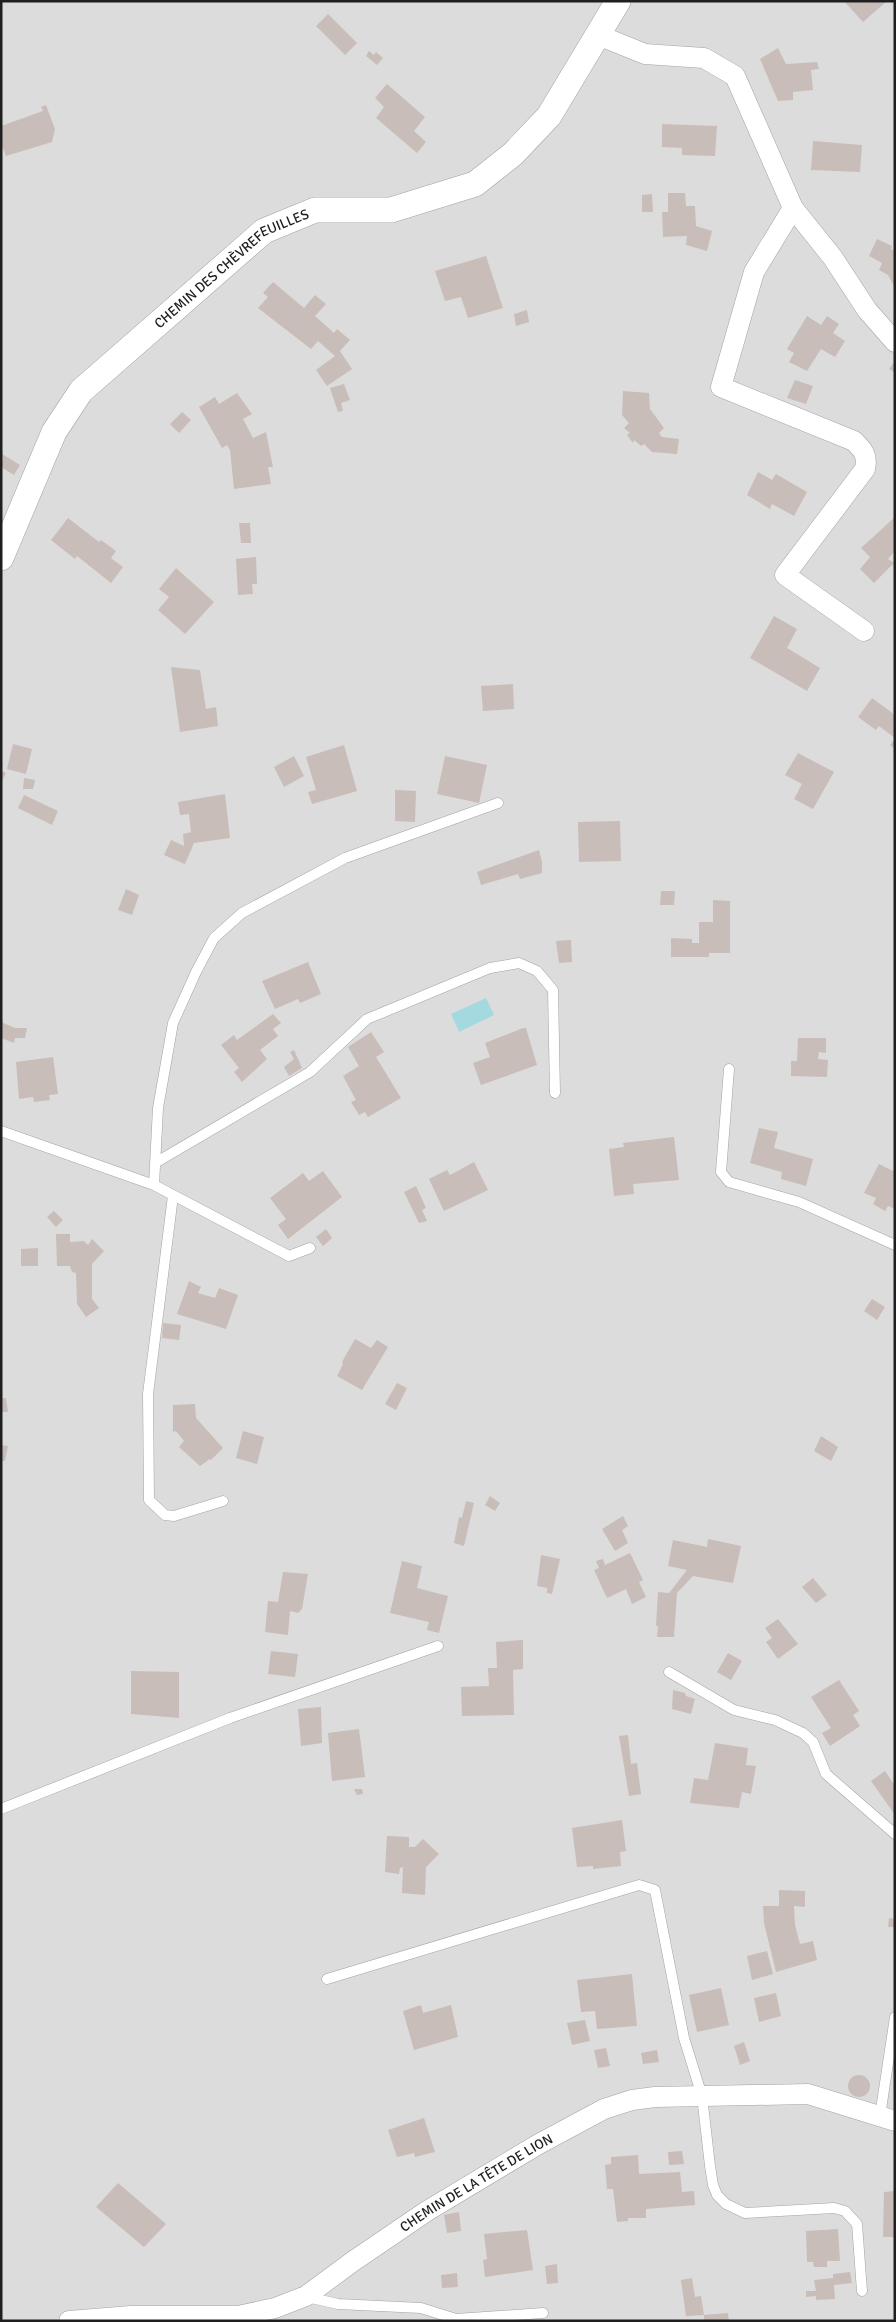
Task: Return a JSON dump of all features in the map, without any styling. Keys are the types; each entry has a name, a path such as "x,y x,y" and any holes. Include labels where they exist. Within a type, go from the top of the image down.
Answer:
{"street":[{"name":"CHEMIN DES CHÈVREFEUILLES","path":"1,558 54,432 81,391 264,231 315,210 391,210 475,184 512,154 550,116 618,1"},
{"path":"598,35 645,54 704,58 735,76 793,208 833,258 867,310 895,342"},
{"path":"793,208 754,272 721,387 854,441 863,450 867,459 864,469 786,575 864,631"},
{"name":"CHEMIN DE LA TÊTE DE LION","path":"70,2321 131,2316 279,2314 427,2211 467,2189 537,2145 604,2109 632,2100 655,2097 808,2094 887,2118"}],"lane":[{"path":"154,1185 158,1108 173,1023 214,938 242,913 345,858 498,804"},
{"path":"155,1163 310,1072 367,1019 490,968 510,964 519,963 536,971 553,990 554,1093"},
{"path":"729,1069 722,1172 729,1182 799,1202 895,1245"},
{"path":"1,1131 154,1185 289,1256 310,1248"},
{"path":"173,1196 148,1394 149,1500 164,1515 174,1516 223,1501"},
{"path":"1,1809 230,1718 438,1646"},
{"path":"669,1672 734,1710 776,1720 803,1732 813,1742 826,1774 895,1834"},
{"path":"327,1979 639,1885 655,1890 684,2038 702,2096 710,2166 713,2185 717,2195 726,2204 745,2214 834,2208 845,2211 856,2224 862,2291"},
{"path":"887,2118 895,2017"},
{"path":"306,2296 338,2304 421,2308 456,2320 543,2313"}],"shaded area":[{"path":"1,1 895,1 895,2321 1,2321"}],"water":[{"path":"486,998 494,1015 459,1032 451,1014"}],"building":[{"path":"844,1 887,1 863,22"},
{"path":"328,14 357,43 345,55 316,26"},
{"path":"778,48 786,64 817,62 819,69 811,70 813,90 793,92 793,100 778,101 760,59"},
{"path":"369,51 374,55 376,52 383,58 377,65 366,56"},
{"path":"387,84 425,117 414,131 426,142 417,153 376,118 384,107 375,98"},
{"path":"46,105 55,129 52,142 6,156 1,143 1,126 43,111 41,107"},
{"path":"662,124 717,126 715,156 682,155 682,148 662,147"},
{"path":"813,141 862,145 860,172 811,170"},
{"path":"668,193 685,193 686,206 695,206 696,226 712,231 707,251 686,245 687,236 663,237 662,212 668,212"},
{"path":"652,194 653,212 642,212 642,195"},
{"path":"877,239 892,246 891,249 895,251 895,288 888,275 879,270 882,263 869,256"},
{"path":"486,256 503,308 468,318 461,297 445,301 435,271"},
{"path":"273,282 304,308 315,295 326,304 315,316 334,333 337,329 350,340 340,351 352,369 327,386 316,370 335,356 318,341 311,349 258,308 268,297 263,293"},
{"path":"527,310 529,322 516,326 514,314"},
{"path":"807,316 821,325 827,316 839,324 833,333 845,341 835,357 821,349 807,371 789,362 794,353 787,349"},
{"path":"895,361 895,373 889,369"},
{"path":"795,380 813,386 806,404 787,398"},
{"path":"344,384 350,400 341,403 343,411 338,412 330,388"},
{"path":"623,391 649,393 650,409 664,428 659,433 662,437 679,439 677,454 652,452 644,444 641,446 634,440 633,443 627,435 630,433 624,428 629,423 622,415"},
{"path":"237,393 252,414 243,419 253,438 266,432 273,467 268,467 271,484 234,489 230,450 227,445 222,448 199,407 215,397 219,404"},
{"path":"182,412 191,420 179,433 170,424"},
{"path":"2,454 20,465 14,475 1,467"},
{"path":"758,472 772,480 776,474 807,492 794,516 772,504 770,509 747,495"},
{"path":"895,517 895,551 888,559 894,563 874,583 860,569 870,557 861,548"},
{"path":"68,518 99,542 101,540 116,551 111,558 123,567 111,583 77,556 75,559 51,540"},
{"path":"239,523 250,523 251,543 241,543"},
{"path":"256,557 257,584 252,584 253,594 238,595 236,559"},
{"path":"176,568 214,602 185,634 158,610 169,597 159,589"},
{"path":"774,616 797,629 787,648 820,668 807,691 750,658"},
{"path":"171,667 200,670 206,709 216,707 218,726 180,732"},
{"path":"513,684 514,709 483,711 481,686"},
{"path":"872,698 895,715 895,738 879,726 876,730 858,717"},
{"path":"895,739 895,749 890,745"},
{"path":"13,744 32,749 26,774 7,769"},
{"path":"344,745 357,791 312,804 308,792 316,790 306,757"},
{"path":"798,753 834,772 813,809 794,799 802,784 785,775"},
{"path":"294,756 304,776 284,787 274,767"},
{"path":"445,756 487,765 479,803 437,794"},
{"path":"1,771 6,773 1,783"},
{"path":"24,778 35,780 33,789 23,789"},
{"path":"395,790 416,791 415,822 395,821"},
{"path":"225,794 230,838 194,843 185,864 164,855 171,840 184,846 183,834 191,832 189,814 180,815 178,802"},
{"path":"24,795 58,811 52,825 18,808"},
{"path":"620,821 621,861 579,862 578,822"},
{"path":"539,850 542,873 520,879 518,874 481,885 477,872"},
{"path":"126,889 139,895 132,915 118,910"},
{"path":"661,891 675,891 674,905 660,905"},
{"path":"713,900 730,901 730,953 709,953 709,957 671,957 671,938 692,939 692,943 699,943 699,922 713,922"},
{"path":"571,940 572,962 559,963 556,941"},
{"path":"308,962 321,994 300,1003 298,999 275,1009 262,981"},
{"path":"273,1014 281,1023 273,1029 278,1036 260,1050 267,1059 242,1082 234,1072 239,1068 221,1045 234,1035 237,1040"},
{"path":"1,1022 15,1028 27,1028 25,1038 15,1038 14,1043 1,1038"},
{"path":"526,1028 537,1065 481,1085 473,1063 490,1057 485,1043"},
{"path":"371,1032 384,1052 376,1057 401,1098 368,1117 365,1112 359,1115 351,1102 356,1100 343,1076 359,1066 348,1047"},
{"path":"798,1038 826,1038 826,1053 819,1052 818,1059 828,1060 827,1077 791,1076 791,1061 797,1061"},
{"path":"294,1050 302,1068 289,1076 284,1067 294,1059 290,1052"},
{"path":"53,1057 58,1094 49,1095 50,1100 34,1102 33,1097 19,1099 16,1062"},
{"path":"759,1128 778,1132 774,1148 813,1159 806,1186 781,1179 782,1172 750,1163"},
{"path":"674,1137 679,1180 633,1184 634,1194 614,1196 609,1149 624,1147 623,1143"},
{"path":"474,1162 488,1190 444,1211 429,1179 447,1170 450,1175"},
{"path":"879,1164 895,1172 895,1209 888,1206 885,1211 873,1204 876,1198 864,1193"},
{"path":"323,1171 342,1197 288,1239 278,1225 286,1219 270,1198 303,1173 309,1181"},
{"path":"416,1186 426,1208 422,1210 427,1221 419,1223 404,1192"},
{"path":"54,1211 63,1220 56,1227 47,1217"},
{"path":"326,1229 332,1238 323,1246 316,1237"},
{"path":"56,1234 70,1234 70,1242 84,1241 88,1245 92,1239 104,1251 92,1264 92,1299 99,1308 86,1317 77,1304 76,1273 72,1272 70,1266 57,1266"},
{"path":"38,1248 38,1266 21,1266 21,1249"},
{"path":"189,1281 201,1287 198,1293 215,1298 219,1288 238,1295 226,1329 177,1314"},
{"path":"872,1299 885,1307 877,1320 864,1311"},
{"path":"163,1323 181,1325 179,1340 162,1338"},
{"path":"355,1339 371,1348 377,1340 388,1347 362,1390 337,1376 343,1364 342,1362"},
{"path":"397,1383 407,1388 396,1410 385,1404"},
{"path":"1,1398 6,1398 8,1412 1,1412"},
{"path":"195,1404 196,1418 223,1448 211,1460 200,1466 179,1447 184,1441 176,1431 173,1432 173,1405"},
{"path":"243,1431 264,1437 257,1464 236,1458"},
{"path":"821,1436 838,1447 831,1461 814,1451"},
{"path":"1,1445 8,1446 5,1461 1,1461"},
{"path":"490,1496 500,1503 495,1511 485,1505"},
{"path":"466,1501 474,1503 464,1546 454,1543 459,1517 462,1518"},
{"path":"623,1516 628,1526 622,1530 628,1543 615,1551 602,1529"},
{"path":"708,1539 741,1546 733,1583 693,1576 677,1593 674,1637 657,1637 658,1592 669,1593 687,1570 668,1566 673,1540 707,1547"},
{"path":"630,1553 643,1580 639,1582 646,1597 632,1604 626,1589 607,1598 594,1570 599,1568 596,1561 603,1559 605,1565"},
{"path":"541,1555 560,1559 552,1594 547,1593 547,1588 537,1586"},
{"path":"402,1561 422,1566 417,1588 448,1596 439,1633 427,1630 429,1622 390,1613"},
{"path":"283,1572 308,1574 302,1609 298,1613 290,1611 288,1635 265,1632 268,1601 278,1602"},
{"path":"813,1578 827,1595 816,1603 802,1587"},
{"path":"778,1619 798,1644 778,1659 766,1642 772,1638 765,1628"},
{"path":"523,1640 523,1669 513,1670 514,1715 462,1716 461,1687 489,1686 488,1668 497,1668 496,1642"},
{"path":"271,1651 298,1654 295,1677 268,1674"},
{"path":"728,1653 742,1661 731,1680 717,1672"},
{"path":"131,1671 179,1672 179,1718 131,1714"},
{"path":"839,1680 859,1711 853,1715 860,1726 830,1746 822,1733 831,1728 811,1697"},
{"path":"673,1690 685,1693 686,1696 695,1699 691,1714 672,1709"},
{"path":"321,1707 322,1743 301,1746 298,1709"},
{"path":"359,1729 365,1777 332,1781 328,1733"},
{"path":"628,1735 631,1764 637,1763 641,1794 629,1796 619,1736"},
{"path":"715,1743 748,1748 746,1765 756,1766 751,1794 742,1792 739,1808 690,1803 694,1778 708,1780"},
{"path":"885,1771 895,1786 895,1815 871,1781"},
{"path":"354,1789 362,1789 363,1794 357,1795"},
{"path":"622,1820 626,1851 620,1852 621,1866 593,1869 593,1866 577,1867 572,1828"},
{"path":"387,1836 409,1837 409,1847 415,1847 423,1839 439,1854 426,1867 425,1895 402,1893 403,1867 400,1868 399,1874 385,1872"},
{"path":"779,1890 805,1891 805,1907 794,1906 795,1925 800,1944 813,1941 817,1960 776,1972 764,1923 763,1906 779,1906"},
{"path":"889,1918 895,1919 895,1927 888,1927"},
{"path":"767,1951 773,1974 752,1980 747,1956"},
{"path":"632,1974 637,2026 597,2029 595,2011 581,2012 577,1980"},
{"path":"721,1988 729,2025 697,2032 689,1995"},
{"path":"776,1993 781,2016 759,2022 754,1998"},
{"path":"421,2005 423,2013 451,2005 458,2037 414,2050 403,2011"},
{"path":"585,2020 590,2041 572,2045 567,2023"},
{"path":"744,2042 750,2061 740,2065 734,2046"},
{"path":"606,2048 610,2066 598,2068 594,2050"},
{"path":"657,2050 659,2062 643,2064 641,2053"},
{"path":"859,2075 867,2078 870,2086 867,2094 859,2097 851,2094 848,2086 851,2078"},
{"path":"424,2118 435,2152 415,2157 414,2153 397,2157 388,2130"},
{"path":"682,2151 684,2164 669,2165 668,2152"},
{"path":"638,2155 639,2174 680,2172 682,2192 694,2191 695,2205 646,2209 646,2218 628,2218 628,2221 617,2222 613,2189 607,2189 605,2165 611,2164 611,2157"},
{"path":"118,2183 166,2224 144,2247 96,2207"},
{"path":"895,2191 895,2237 883,2237 884,2192"},
{"path":"459,2212 461,2231 447,2233 444,2215"},
{"path":"838,2229 840,2261 827,2261 827,2267 814,2267 813,2262 807,2262 806,2231"},
{"path":"527,2230 533,2270 485,2277 483,2260 487,2259 484,2234"},
{"path":"557,2264 558,2283 547,2284 545,2266"},
{"path":"850,2272 852,2283 834,2285 835,2299 816,2300 816,2296 806,2297 806,2291 816,2291 814,2280 833,2278 833,2274"},
{"path":"457,2273 458,2287 442,2288 441,2275"},
{"path":"692,2278 695,2297 701,2296 704,2315 686,2316 681,2280"},
{"path":"728,2313 729,2321 704,2321 704,2315"}]}
